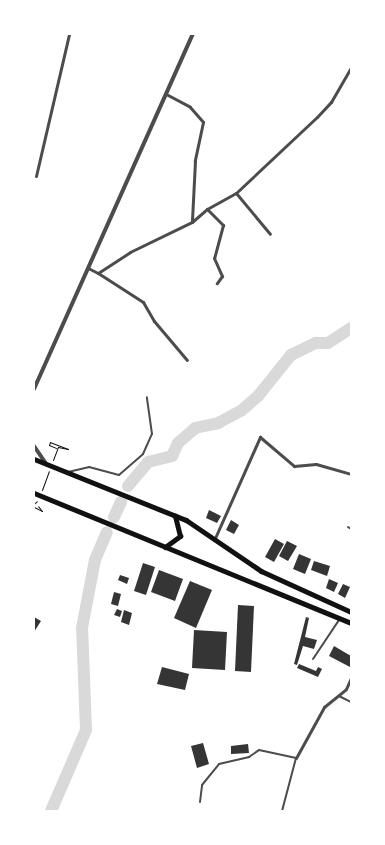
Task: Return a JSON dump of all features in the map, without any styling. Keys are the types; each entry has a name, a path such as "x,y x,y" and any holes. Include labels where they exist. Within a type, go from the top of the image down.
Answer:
{"main road":[{"path":"34,459 175,515 215,538 268,576 351,612"},
{"path":"34,493 164,548 351,623"},
{"path":"164,548 180,536 175,515"}],"street":[{"path":"36,176 69,34"},
{"path":"34,390 193,34"},
{"path":"98,273 130,252 192,222 207,209 236,193 295,141 331,102 351,68"},
{"path":"166,94 190,107 203,122 195,161 192,222"},
{"path":"236,193 270,234"},
{"path":"207,209 223,225 214,258 222,276 217,283"},
{"path":"88,268 143,302 154,321 187,360"},
{"path":"215,538 260,437 294,466 316,464 351,474"},
{"path":"34,446 46,464"},
{"path":"296,758 324,707 339,696 351,678"}],"lane":[{"path":"68,472 89,467 116,476 128,469 143,454 152,434 147,397"},
{"path":"313,659 324,647 340,618"},
{"path":"339,696 351,702"},
{"path":"200,802 202,785 219,764 249,757 259,750 296,758 282,811"}],"path":[{"path":"50,442 68,449 57,448 49,445 50,442"},
{"path":"34,507 42,511 36,505 57,448"}],"building":[{"path":"209,510 221,516 217,523 206,518"},
{"path":"231,520 239,525 234,534 226,530"},
{"path":"275,539 284,544 274,562 265,557"},
{"path":"287,541 297,546 288,561 279,556"},
{"path":"299,554 311,559 305,574 293,569"},
{"path":"314,561 330,566 327,576 311,570"},
{"path":"143,563 155,567 146,595 134,591"},
{"path":"159,570 183,579 175,601 151,592"},
{"path":"120,575 129,578 127,584 118,580"},
{"path":"329,579 338,583 334,592 326,588"},
{"path":"190,581 212,590 196,628 174,618"},
{"path":"343,584 350,587 345,598 338,594"},
{"path":"114,592 121,594 118,606 111,604"},
{"path":"238,605 254,606 251,672 235,671"},
{"path":"117,609 122,611 120,617 114,615"},
{"path":"124,610 132,613 129,625 121,622"},
{"path":"34,617 41,621 34,632"},
{"path":"306,617 309,618 305,637 317,640 314,649 303,646 297,665 294,664"},
{"path":"194,630 227,632 225,670 192,668"},
{"path":"334,646 351,656 350,667 329,656"},
{"path":"299,664 316,671 318,667 322,669 318,677 297,668"},
{"path":"162,667 189,674 185,690 157,684"},
{"path":"203,743 209,764 197,768 191,746"},
{"path":"248,744 249,753 231,754 231,746"}],"waterway":[{"path":"128,486 148,462 172,456 178,443 195,428 218,423 242,410 258,396 291,355 316,343 328,343 351,328"},
{"path":"114,517 121,502"},
{"path":"51,811 86,730 82,628 95,560 107,532"}]}
